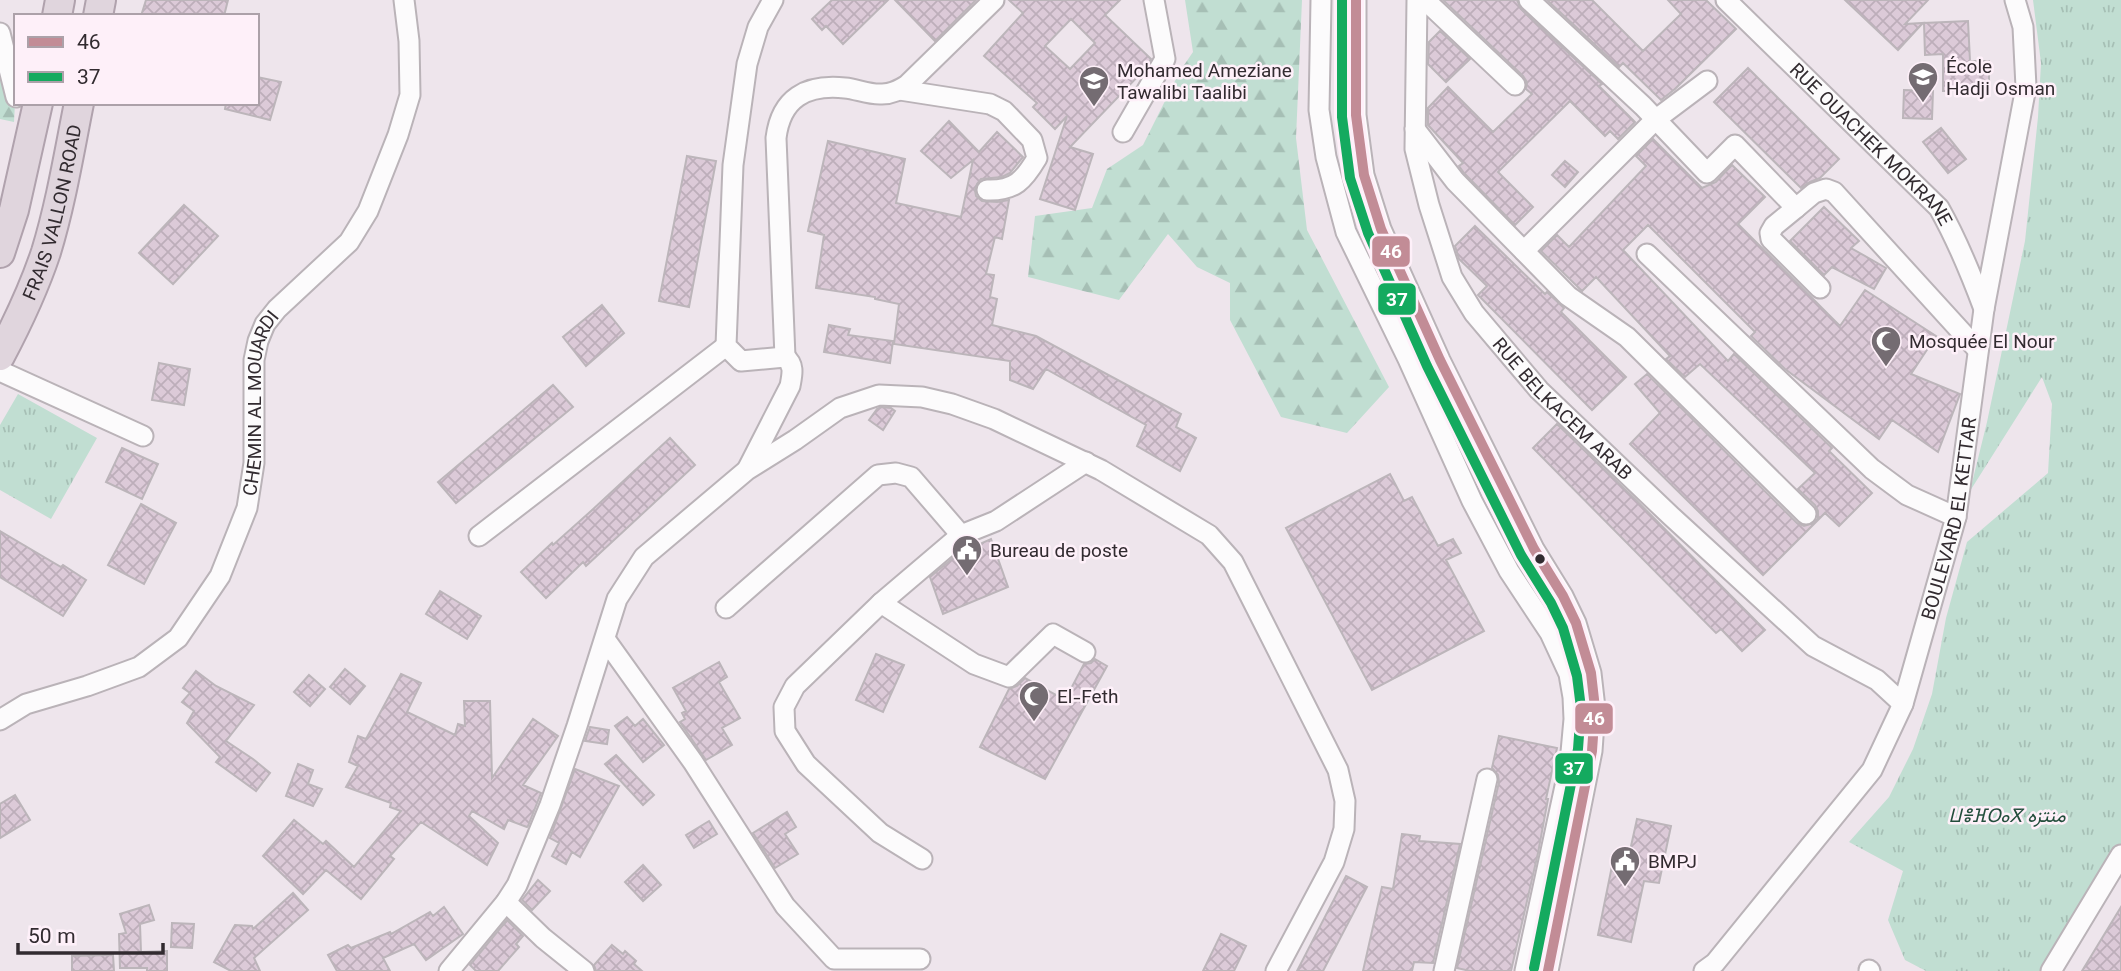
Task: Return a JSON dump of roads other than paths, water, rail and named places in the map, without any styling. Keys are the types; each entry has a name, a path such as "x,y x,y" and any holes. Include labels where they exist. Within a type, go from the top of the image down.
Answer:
{"highway":[{"name":"FRAIS VALLON ROAD","path":"0,253 14,210 37,105"},
{"name":"FRAIS VALLON ROAD","path":"0,356 26,304 46,251 79,105"}],"street":[{"name":"CHEMIN AL MOUARDI","path":"0,719 26,704 139,667 178,638 220,576 247,508 254,463 254,360 258,341 265,324 277,309 349,242 368,211 398,135 410,95 409,41 404,0"},
{"path":"747,470 790,386 793,372 790,361 785,357 741,360 726,346 733,165 747,64 758,27 773,0"},
{"path":"900,90 994,0"},
{"path":"1123,132 1165,59 1154,0"},
{"path":"1321,0 1319,110 1326,157 1346,232 1472,500 1509,571 1561,654 1569,674 1574,719 1570,763 1525,971"},
{"path":"1356,0 1356,115 1364,175 1381,229 1440,360 1534,549 1563,596 1587,655 1595,719 1592,751 1548,971"},
{"name":"RUE BELKACEM ARAB","path":"1417,0 1415,149 1429,205 1452,277 1474,313 1539,390 1813,646 1877,680 1903,704"},
{"path":"1425,0 1515,85"},
{"path":"1529,0 1643,106 1707,173 1735,145 1796,208"},
{"name":"RUE OUACHEK MOKRANE","path":"1726,0 1939,208 1959,245 1984,309"},
{"name":"BOULEVARD EL KETTAR","path":"1704,971 1715,963 1872,770 1903,704 1956,517 1984,309 2026,87 2023,27 2015,0"},
{"path":"0,33 14,89"},
{"path":"1524,251 1655,120 1707,80"},
{"path":"785,357 776,138 782,115 803,92 818,87 883,94 900,90 990,104 1004,111 1032,140 1037,158 1026,176 1013,186 1001,190 987,190"},
{"path":"18,105 28,146"},
{"path":"1415,129 1455,181 1567,296 1627,337 1806,513"},
{"path":"1819,288 1771,239 1770,233 1773,226 1814,193 1826,189 1834,192 1979,350"},
{"path":"1647,254 1872,469 1907,495 1956,517"},
{"path":"479,536 726,346"},
{"path":"0,371 143,436"},
{"path":"449,971 517,885 550,805 617,598 644,557 747,470 840,408 879,395 922,397 952,404 994,419 1086,462 1209,536 1233,562 1338,770 1345,801 1344,829 1334,862 1276,971"},
{"path":"922,859 880,833 806,764 785,731 784,707 795,685 881,603 961,536 996,521 1086,462"},
{"path":"726,608 878,475 896,473 911,477 961,536"},
{"path":"881,603 975,664 1009,677 1053,634 1084,652"},
{"path":"605,639 693,762 785,906 830,965 920,959"},
{"path":"1444,971 1487,779"},
{"path":"2051,971 2121,855"},
{"path":"506,902 543,938 584,971"}],"place":[{"name":"École Hadji Osman","path":"1923,104"},
{"name":"Mohamed Ameziane Tawalibi Taalibi","path":"1094,108"},
{"name":"Mosquée El Nour","path":"1886,368"},
{"name":"Bureau de poste","path":"967,577"},
{"name":"El-Feth","path":"1034,723"},
{"name":"BMPJ","path":"1625,888"}],"park label":[{"name":"ⵡⴻⴼⵔⴰⴳ منتزه","path":"2007,815"}]}
